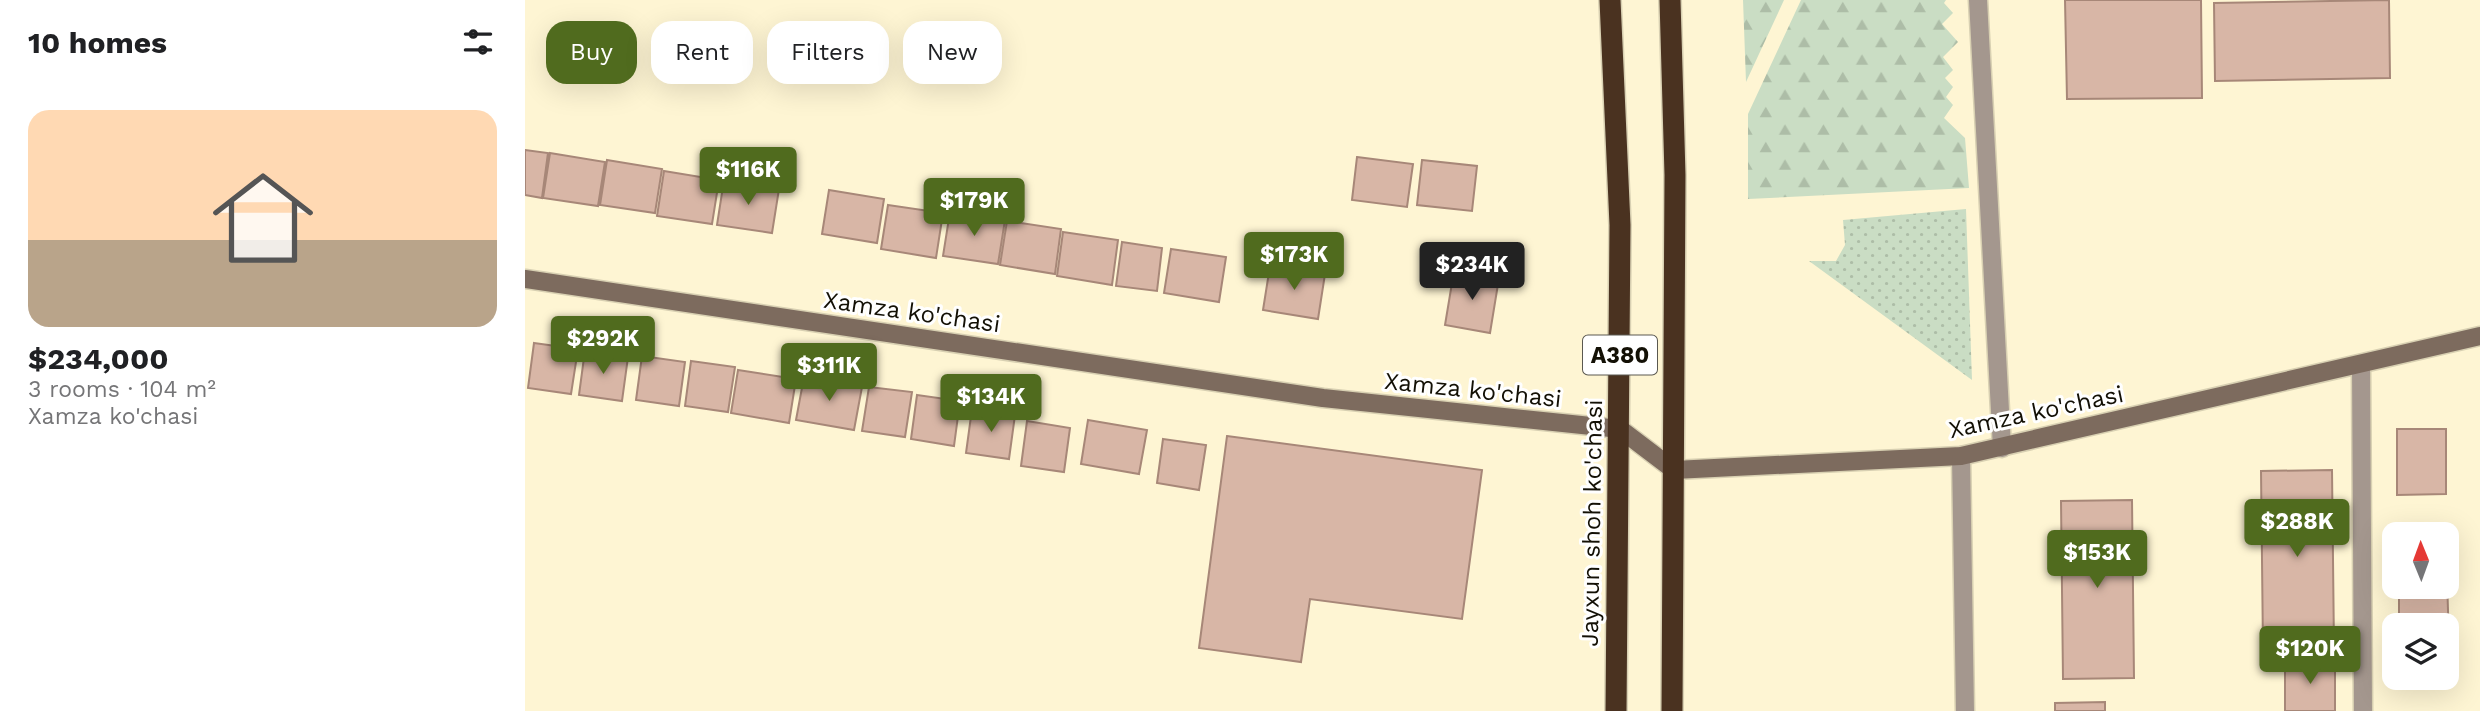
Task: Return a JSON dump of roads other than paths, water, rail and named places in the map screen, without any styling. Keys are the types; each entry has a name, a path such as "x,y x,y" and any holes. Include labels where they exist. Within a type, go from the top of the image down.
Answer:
{"highway":[{"name":"Jayxun shoh ko'chasi","path":"1610,0 1619,225 1620,429 1616,711"},
{"name":"A380","path":"1670,0 1675,175 1672,711"}],"street":[{"path":"1978,0 2002,448"},
{"name":"Xamza ko'chasi","path":"525,279 1323,398 1620,429"},
{"name":"Xamza ko'chasi","path":"1674,470 1961,456 2480,336"},
{"path":"2361,363 2363,711"},
{"path":"1620,429 1674,470"},
{"path":"1961,456 1965,711"}]}
